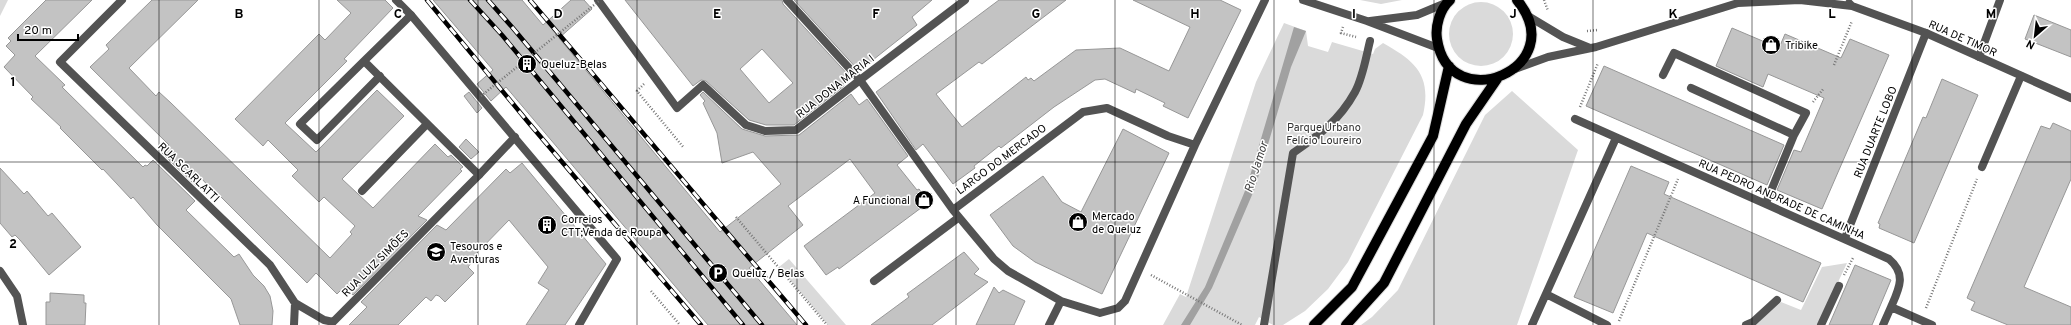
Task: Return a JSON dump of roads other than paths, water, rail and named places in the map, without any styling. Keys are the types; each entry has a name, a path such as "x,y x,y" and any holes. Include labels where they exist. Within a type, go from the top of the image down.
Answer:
{"main road":[{"path":"1449,1 1438,21 1436,32 1438,48 1449,66 1459,74 1471,79 1484,80 1497,79 1515,69 1524,58 1530,45 1531,31 1526,8 1517,0"},
{"path":"1314,325 1352,287 1433,136 1449,66"},
{"path":"1346,325 1384,283 1466,124 1497,79"}],"street":[{"name":"RUA SCARLATTI","path":"122,0 60,62 270,265 295,303"},
{"path":"396,0 411,15 481,96 618,259 579,325"},
{"path":"787,0 860,80 953,210"},
{"name":"RUA DONA MARIA I","path":"598,1 677,108 703,84 746,125 765,131 796,130 965,0"},
{"path":"1195,145 1265,0"},
{"path":"1303,0 1367,21 1438,48"},
{"path":"1515,69 1548,58 1590,48 1739,2 1800,0 1852,6"},
{"name":"RUA DE TIMOR","path":"1846,0 1852,6 1926,34 2071,98"},
{"path":"1978,57 2000,0"},
{"path":"1367,21 1417,15 1449,1"},
{"path":"1526,8 1563,37 1590,48"},
{"path":"380,76 317,140 300,124 411,15"},
{"name":"RUA DUARTE LOBO","path":"1844,238 1926,34"},
{"path":"1264,325 1293,153 1324,132 1342,112 1355,91 1370,41"},
{"path":"1662,75 1674,53 1806,113 1794,135 1766,203"},
{"path":"364,61 478,175 515,137"},
{"path":"1982,167 2021,76"},
{"path":"1691,88 1794,135"},
{"name":"LARGO DO MERCADO","path":"1107,108 1168,136 1195,145 1125,301 1118,308 1100,314 1061,301 1008,271 994,259 958,218 953,210 1083,112 1107,108"},
{"name":"RUA PEDRO ANDRADE DE CAMINHA","path":"1576,119 1889,259 1897,267 1901,280 1883,325"},
{"path":"362,191 427,124"},
{"path":"1532,325 1616,138"},
{"name":"RUA LUIZ SIMÕES","path":"295,303 324,320 332,322 478,175"},
{"path":"874,281 958,218"},
{"path":"0,271 17,296 24,325"},
{"path":"1821,325 1839,286"},
{"path":"1546,294 1607,325"},
{"path":"1746,325 1753,322 1777,300"},
{"path":"1049,325 1061,301"},
{"path":"294,325 295,303"},
{"path":"1891,307 1932,325"}],"water":[{"name":"Rio Jamor","path":"1294,27 1306,31 1291,67 1255,188 1212,288 1190,325 1181,325 1205,287 1247,186"}],"railway":[{"path":"427,0 528,122 701,325"},
{"path":"470,0 502,35 743,325"},
{"path":"488,0 762,325"},
{"path":"530,0 806,325"}],"place":[{"name":"Tribike","path":"1771,45"},
{"name":"Queluz-Belas","path":"527,64"},
{"name":"A Funcional","path":"924,200"},
{"name":"Mercado de Queluz","path":"1078,222"},
{"name":"Correios CTT;Venda de Roupa","path":"547,225"},
{"name":"Tesouros e Aventuras","path":"436,252"},
{"name":"Queluz / Belas","path":"718,273"}],"park label":[{"name":"Parque Urbano Felício Loureiro","path":"1324,133"}]}
